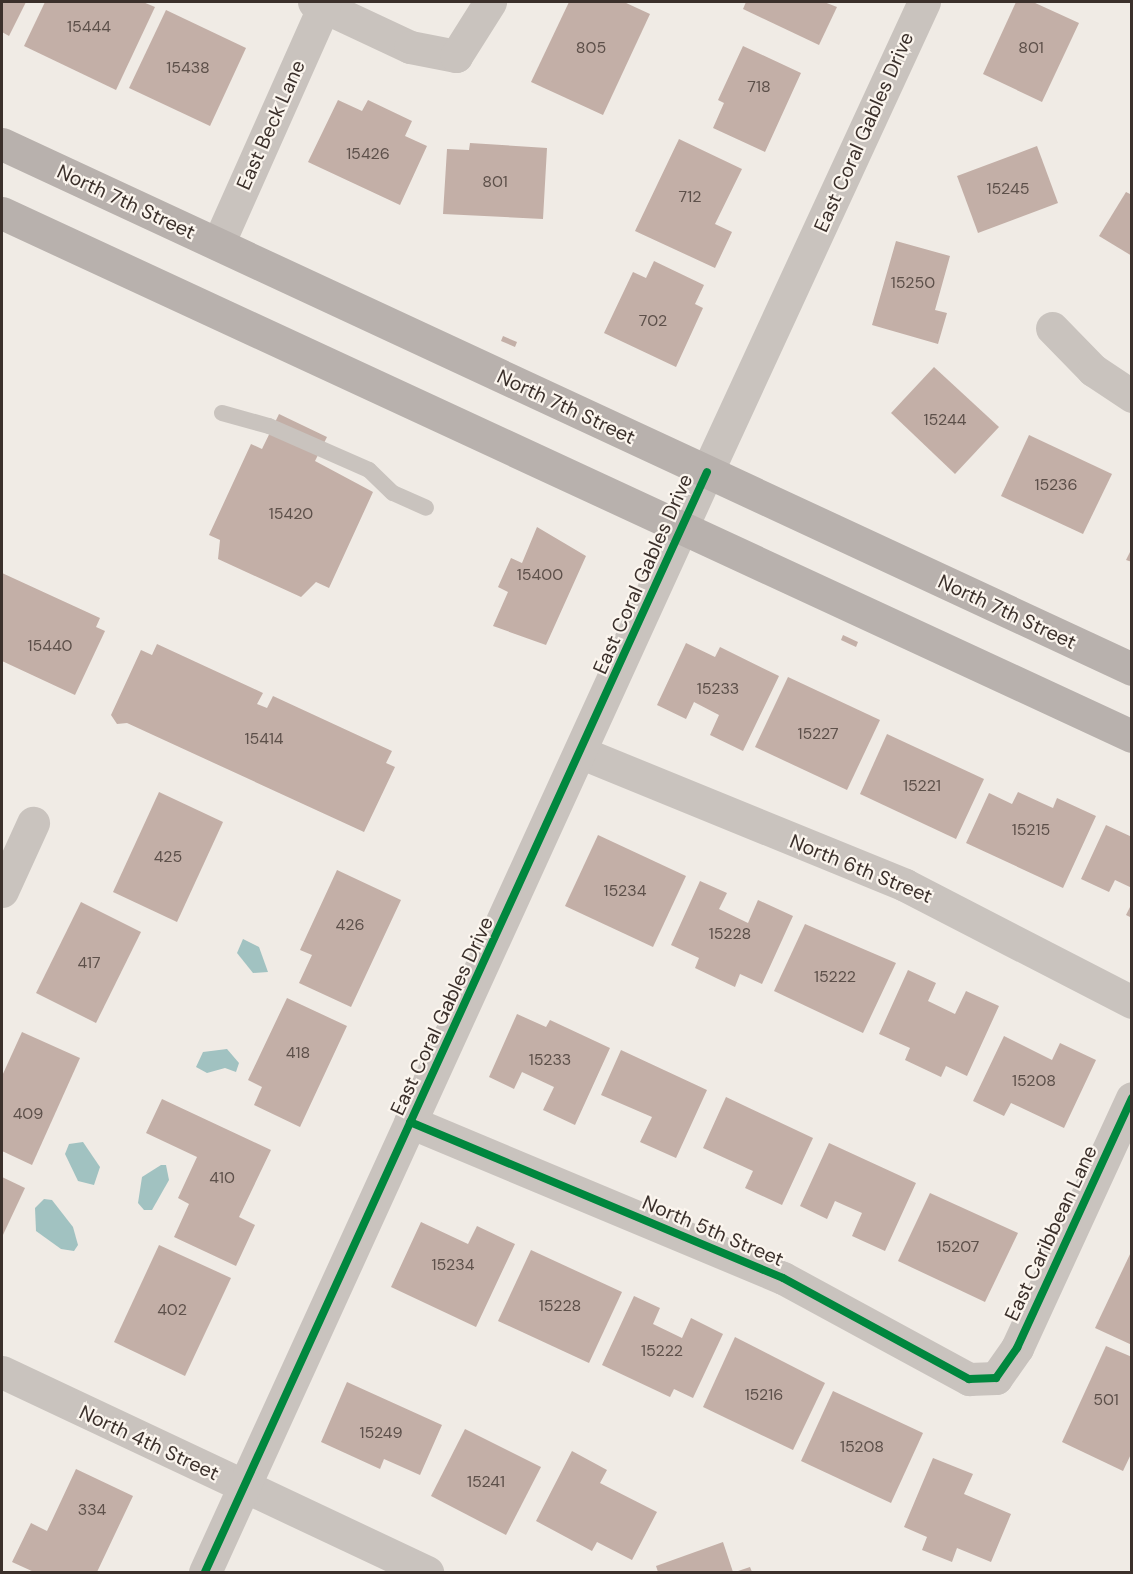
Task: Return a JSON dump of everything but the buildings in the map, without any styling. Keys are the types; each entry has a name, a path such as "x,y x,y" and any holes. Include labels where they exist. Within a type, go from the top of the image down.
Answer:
{"main road":[{"name":"North 7th Street","path":"2,144 1131,669"},
{"path":"2,213 682,526 1131,736"}],"street":[{"path":"319,4 410,46 456,56 490,2"},
{"name":"East Coral Gables Drive","path":"205,1572 410,1122 582,753 682,526 924,2"},
{"name":"East Beck Lane","path":"218,244 319,4"},
{"path":"1052,328 1093,370 1131,396"},
{"name":"North 6th Street","path":"582,753 905,885 1131,1002"},
{"path":"2,891 33,823"},
{"name":"East Caribbean Lane","path":"996,1378 1017,1348 1131,1098"},
{"name":"North 5th Street","path":"410,1122 783,1278 969,1379 996,1378"},
{"name":"North 4th Street","path":"2,1372 243,1488 427,1572"}],"lane":[{"path":"222,413 269,426 369,470 393,493 426,508"}],"water":[{"path":"243,939 259,947 268,972 253,973 237,953"},
{"path":"227,1049 239,1063 236,1072 225,1068 207,1073 196,1067 203,1052"},
{"path":"83,1142 100,1167 94,1185 78,1181 65,1154 69,1144"},
{"path":"161,1165 166,1165 169,1180 152,1210 144,1210 138,1203 142,1177"},
{"path":"44,1199 52,1200 73,1227 78,1245 74,1251 61,1249 36,1231 35,1208"}],"cycle path":[{"path":"205,1572 707,472"},
{"path":"410,1122 783,1278 969,1379 996,1378 1017,1348 1132,1098"}]}
